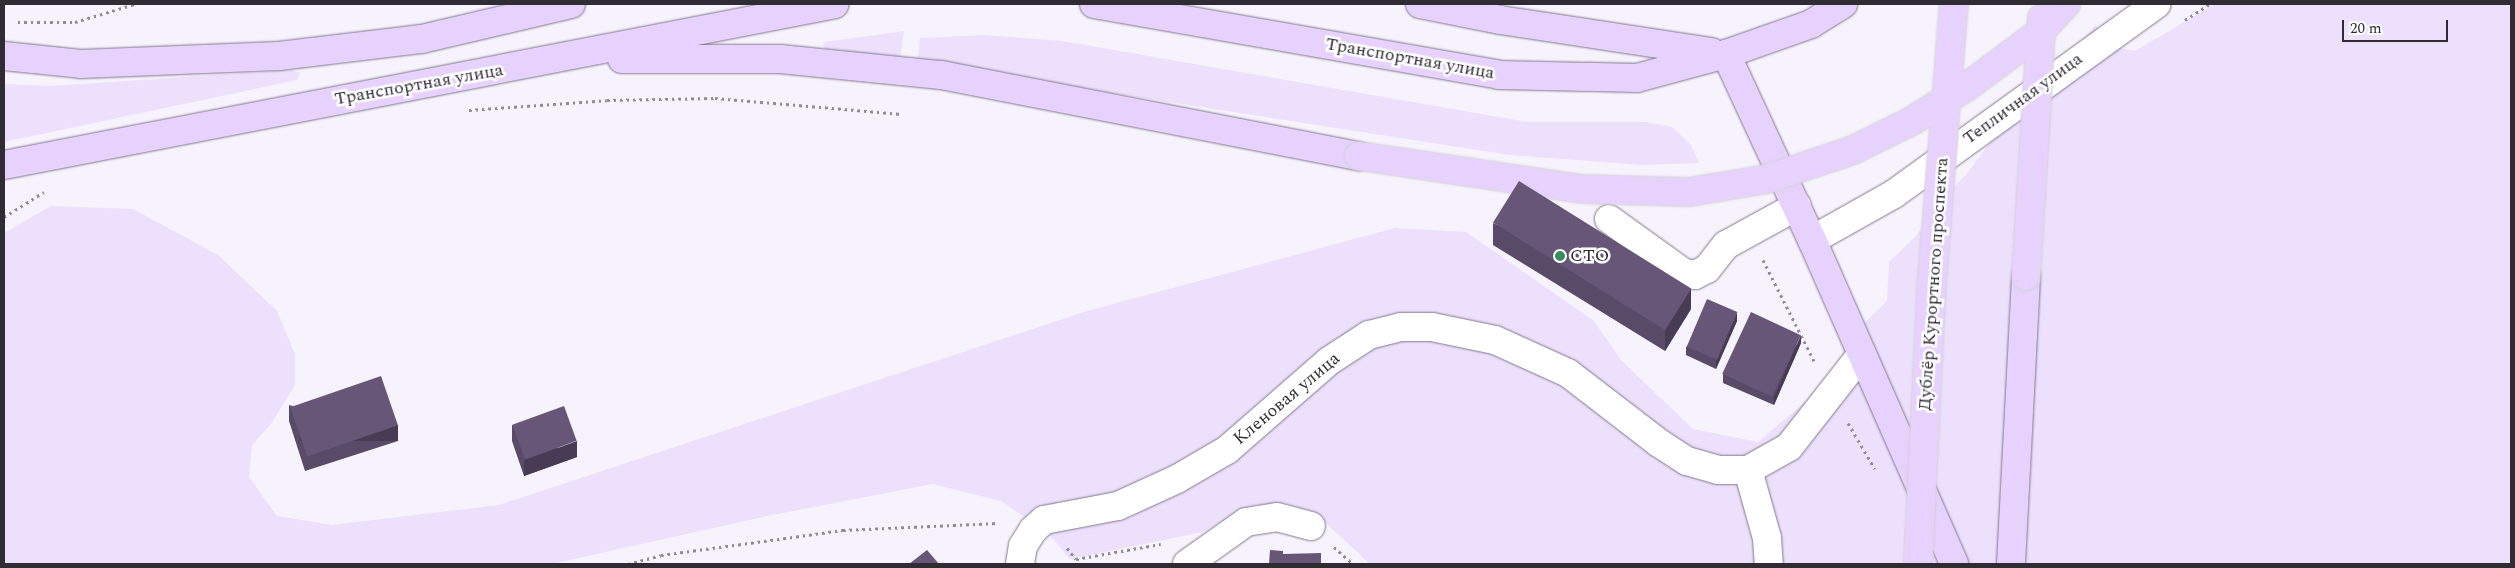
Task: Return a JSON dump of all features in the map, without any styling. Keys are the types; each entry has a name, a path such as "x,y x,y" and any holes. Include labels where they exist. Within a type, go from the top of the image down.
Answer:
{"main road":[{"name":"Транспортная улица","path":"4,165 561,59 835,4"},
{"name":"Транспортная улица","path":"1094,4 1499,76 1637,78 1726,54 1811,24 1843,4"},
{"name":"Транспортная улица","path":"1420,4 1612,39 1726,54"},
{"name":"Дублёр Курортного проспекта","path":"1918,564 1932,281 1954,4"},
{"path":"2011,564 2043,4"},
{"path":"561,59 780,58 941,75 1359,156 1583,189 1689,192 1767,179 1852,150 1910,122 1968,86 2031,39 2066,4"},
{"path":"4,56 81,64 280,56 422,39 560,5"},
{"path":"1726,54 1797,206 1954,564"}],"street":[{"name":"Тепличная улица","path":"1812,240 1894,194 2156,4"},
{"path":"1609,219 1684,273 1696,275 1707,269 1726,245 1797,206"},
{"name":"Кленовая улица","path":"1044,520 1118,506 1178,479 1227,450 1328,361 1369,335 1401,327 1432,327 1495,340 1568,373 1687,461 1718,470 1748,470 1789,447 1862,354"},
{"path":"1748,470 1767,538 1769,564"},
{"path":"1187,564 1246,522 1277,517 1311,526"},
{"path":"1020,564 1023,546 1033,530 1044,520"}],"path":[{"path":"18,22 76,22 136,4"},
{"path":"466,110 607,100 715,98 900,114"},
{"path":"4,217 48,190"},
{"path":"1761,257 1818,368"},
{"path":"628,564 661,555 843,530 1044,520"},
{"path":"1074,558 1170,542"}],"shaded area":[{"path":"2215,4 2511,4 2511,564 1370,564 1313,511 1282,503 1245,508 1203,532 1070,559 1047,532 1001,501 933,484 767,516 552,564 4,564 4,233 51,206 133,209 218,255 277,311 295,354 295,385 271,424 252,445 249,477 277,516 332,525 499,505 1087,311 1395,228 1466,232 1594,321 1621,360 1693,429 1758,442 1832,379 1849,338 1887,301 1889,262 1916,236 1937,203 1965,176 1992,140 2037,98 2095,25 2114,47 2135,51"},
{"path":"904,31 900,61 829,54 823,46 825,42"},
{"path":"984,35 1062,41 1528,122 1646,122 1672,127 1691,145 1699,163 1642,165 1510,155 917,63 920,38"},
{"path":"291,70 300,73 297,80 4,142 4,84 50,86"}],"building":[{"path":"1519,181 1691,289 1665,330 1493,223"},
{"path":"1707,299 1737,312 1717,360 1687,347"},
{"path":"1751,312 1801,335 1772,397 1722,374"},
{"path":"381,376 398,425 307,456 290,407"},
{"path":"564,406 577,441 525,460 512,425"},
{"path":"927,550 939,564 909,564"},
{"path":"1270,550 1283,551 1283,554 1321,553 1321,563 1349,564 1269,564"}],"place":[{"name":"СТО","path":"1560,256"}]}
